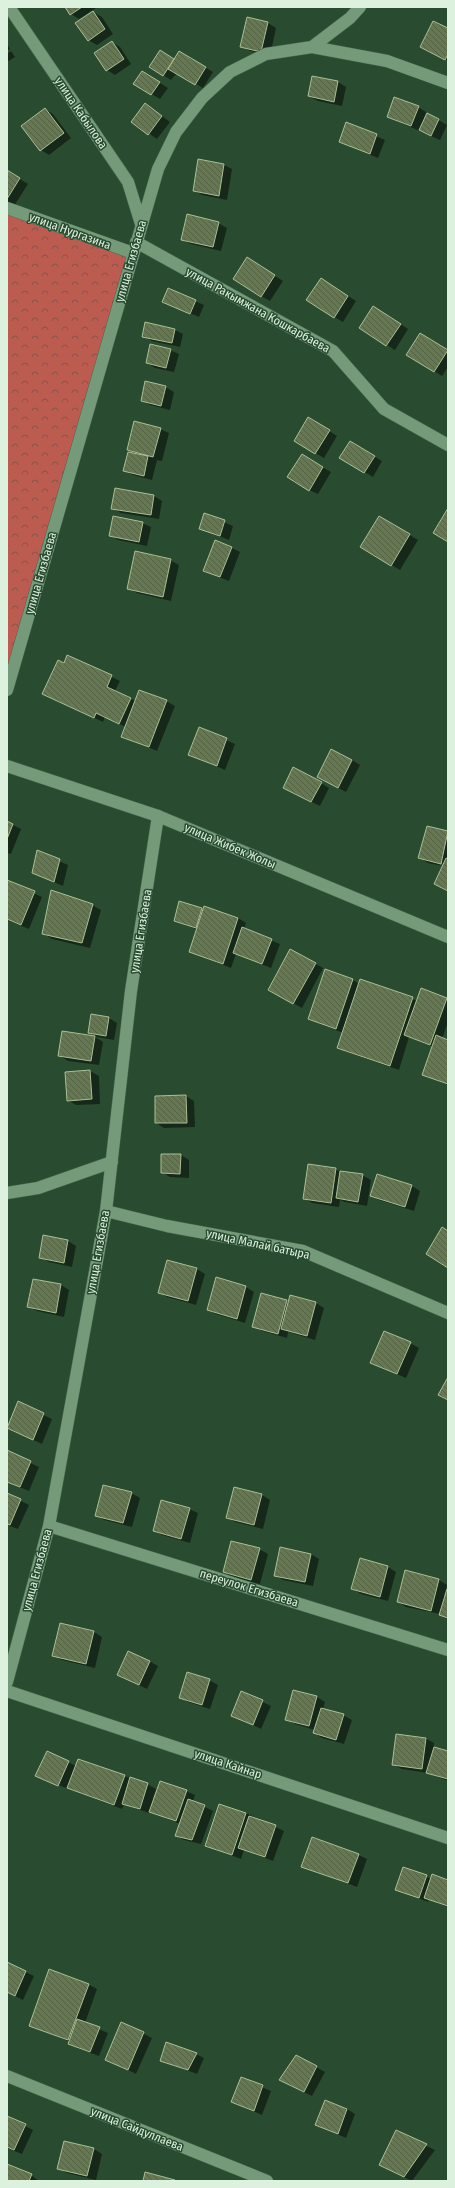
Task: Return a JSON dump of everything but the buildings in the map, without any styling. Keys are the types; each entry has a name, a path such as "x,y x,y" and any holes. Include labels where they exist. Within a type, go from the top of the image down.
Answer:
{"street":[{"name":"улица Кабылова","path":"10,7 128,182 141,224"},
{"path":"312,47 350,18 360,7"},
{"name":"улица Егизбаева","path":"7,690 141,224 158,169 176,132 202,98 230,72 266,54 312,47 387,61 448,83"},
{"name":"улица Нургазина","path":"7,208 135,248"},
{"name":"улица Ракымжана Кошкарбаева","path":"135,248 333,350 384,409 448,445"},
{"name":"улица Жибек Жолы","path":"7,766 158,816 448,938"},
{"name":"улица Егизбаева","path":"7,1682 49,1526 106,1211 132,991 158,816"},
{"path":"7,1193 38,1188 112,1162"},
{"name":"улица Малай батыра","path":"106,1211 167,1226 303,1251 448,1313"},
{"name":"переулок Егизбаева","path":"49,1526 448,1650"},
{"name":"улица Кайнар","path":"7,1691 448,1838"},
{"name":"улица Сайдуллаева","path":"7,2076 267,2181"}],"green space":[{"path":"7,214 131,257 7,672"}]}
